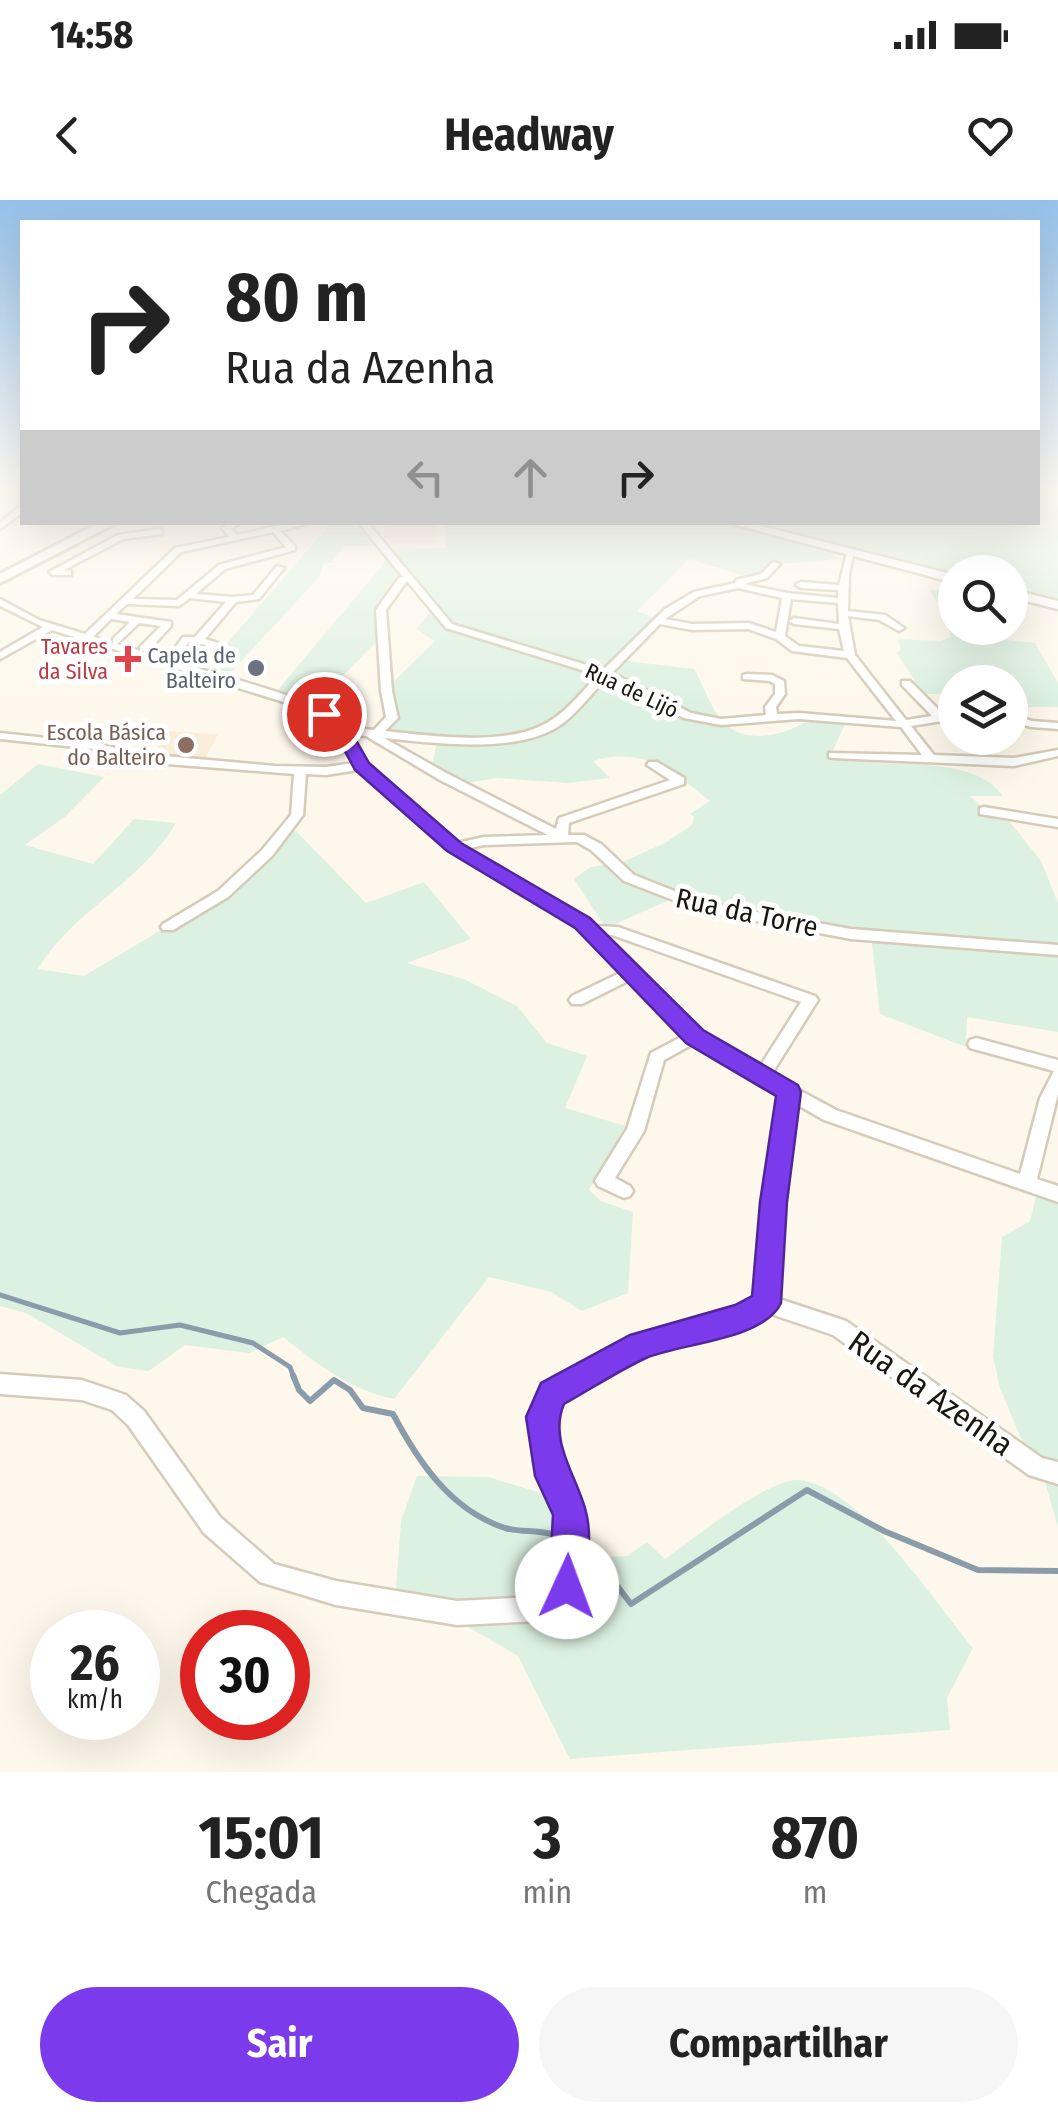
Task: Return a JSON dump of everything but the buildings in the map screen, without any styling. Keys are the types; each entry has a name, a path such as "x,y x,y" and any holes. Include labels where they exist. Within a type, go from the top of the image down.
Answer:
{"highway":[{"path":"0,576 27,561"},
{"path":"0,576 30,561"}],"main road":[{"path":"884,561 938,575"},
{"path":"1028,598 1058,605"}],"street":[{"path":"68,573 53,570 71,561"},
{"path":"86,638 168,561"},
{"path":"192,596 214,572 239,561"},
{"path":"220,599 224,594 211,590 241,561"},
{"name":"Rua de Lijó","path":"395,561 449,626 606,674 700,720 731,722 799,716 906,724 938,719"},
{"path":"849,561 844,627 850,656 931,759"},
{"path":"342,730 467,742 523,738 557,722 656,622 697,594 764,576 776,564"},
{"path":"122,602 164,606 192,596 255,598 280,568"},
{"path":"372,733 392,718 384,692 388,640 381,610 402,580 409,578"},
{"path":"730,584 787,596 844,601"},
{"path":"801,584 900,628"},
{"path":"780,637 788,621 787,596"},
{"path":"199,639 233,600"},
{"path":"0,602 51,626 307,706 338,722 361,766 454,847 592,931 694,1036 830,1114 1058,1194"},
{"path":"108,616 168,624 144,650"},
{"path":"117,641 138,619"},
{"path":"656,622 692,627 788,621 844,627"},
{"path":"0,656 51,626"},
{"path":"749,626 780,637 796,648 850,656"},
{"path":"171,658 186,640 214,644 196,665"},
{"path":"747,677 772,678 780,683 780,694 770,707 772,718"},
{"path":"906,683 938,716"},
{"path":"1028,723 1058,726"},
{"path":"372,733 444,778 560,837 563,822 680,782 654,764"},
{"path":"0,736 94,746 155,759 300,771 361,766"},
{"path":"833,756 1027,762 1057,753"},
{"path":"168,927 224,894 267,853 296,814 300,771"},
{"path":"984,811 1058,823"},
{"name":"Rua da Torre","path":"454,847 484,841 560,837 589,842 630,878 699,906 851,934 1058,950"},
{"path":"592,931 613,930 810,1000 762,1077"},
{"path":"577,1000 632,973"},
{"path":"624,1191 604,1180 635,1131 657,1057 694,1036"},
{"path":"976,1044 1058,1066"},
{"path":"1028,1183 1048,1098 1058,1076"},
{"path":"0,1384 82,1390 119,1402 136,1418 212,1525 268,1574 336,1594 457,1613 538,1608 567,1587 570,1514 552,1476 542,1417 552,1394 641,1345 742,1318 766,1303 789,1092"},
{"name":"Rua da Azenha","path":"766,1303 839,1328 1048,1470"}],"shaded area":[{"name":"Escola Básica do Balteiro","path":"168,731 218,734 205,759 152,756"}],"green space":[{"path":"298,561 332,561 324,564 319,577 225,679 203,671"},
{"path":"386,561 687,561 637,611 655,618 619,660 694,669 720,719 746,735 781,733 812,718 845,724 831,755 874,757 877,763 945,767 979,776 992,785 1003,796 970,796 997,820 1009,821 1041,861 1058,903 1058,1032 967,1017 966,1047 880,1014 871,935 676,897 606,928 574,879 590,867 620,863 665,843 692,825 694,817 690,814 710,801 656,764 627,757 593,761 610,778 567,783 497,778 467,783 432,766 438,737 389,731 393,719 387,688 435,641 416,629 430,612 411,585 400,582 383,602 378,640 316,703 276,692"},
{"path":"697,561 811,561 770,565 764,574 749,577"},
{"path":"896,561 938,561 938,572"},
{"path":"1028,561 1058,561 1058,601 1028,594"},
{"path":"898,639 938,641 938,645 1035,643 1058,683 1058,707 1028,707 1028,665 938,665 938,694 923,694 897,653 901,650"},
{"path":"38,764 104,777 66,816 25,845 93,864 134,819 176,823 144,864 69,930 38,969 84,976 250,877 266,861 279,837 296,831 366,903 424,882 471,939 407,963 464,979 517,1006 547,1043 587,1056 565,1108 626,1126 589,1190 601,1201 633,1212 628,1293 582,1311 551,1292 489,1277 394,1399 349,1383 283,1337 249,1353 185,1345 149,1371 118,1367 26,1313 0,1306 0,795"},
{"path":"1037,1193 1058,1201 1058,1527 1041,1468 1020,1436 1000,1388 993,1357 1002,1237 1030,1221"},
{"path":"417,1476 488,1477 551,1496 588,1558 627,1556 647,1542 665,1559 768,1489 797,1480 821,1486 845,1501 894,1548 973,1648 947,1698 950,1730 570,1759 518,1656 461,1623 413,1608 396,1588 401,1521"}],"waterway":[{"path":"0,1295 120,1333 180,1325 253,1343 290,1367 294,1378"},
{"path":"293,1375 299,1390 310,1401 334,1380 350,1390 363,1408 393,1414 438,1482 485,1520 505,1528 558,1536"},
{"path":"598,1561 631,1604 807,1490 884,1531 978,1570 1058,1571"}],"place":[{"name":"Tavares da Silva","path":"128,659"},
{"name":"Capela de Balteiro","path":"256,668"},
{"name":"Escola Básica do Balteiro","path":"186,745"}],"route":[{"path":"324,714 338,722 361,766 454,847 582,923 694,1036 789,1092 766,1303 742,1318 641,1345 552,1394 542,1417 552,1476 570,1514 567,1587"}]}
